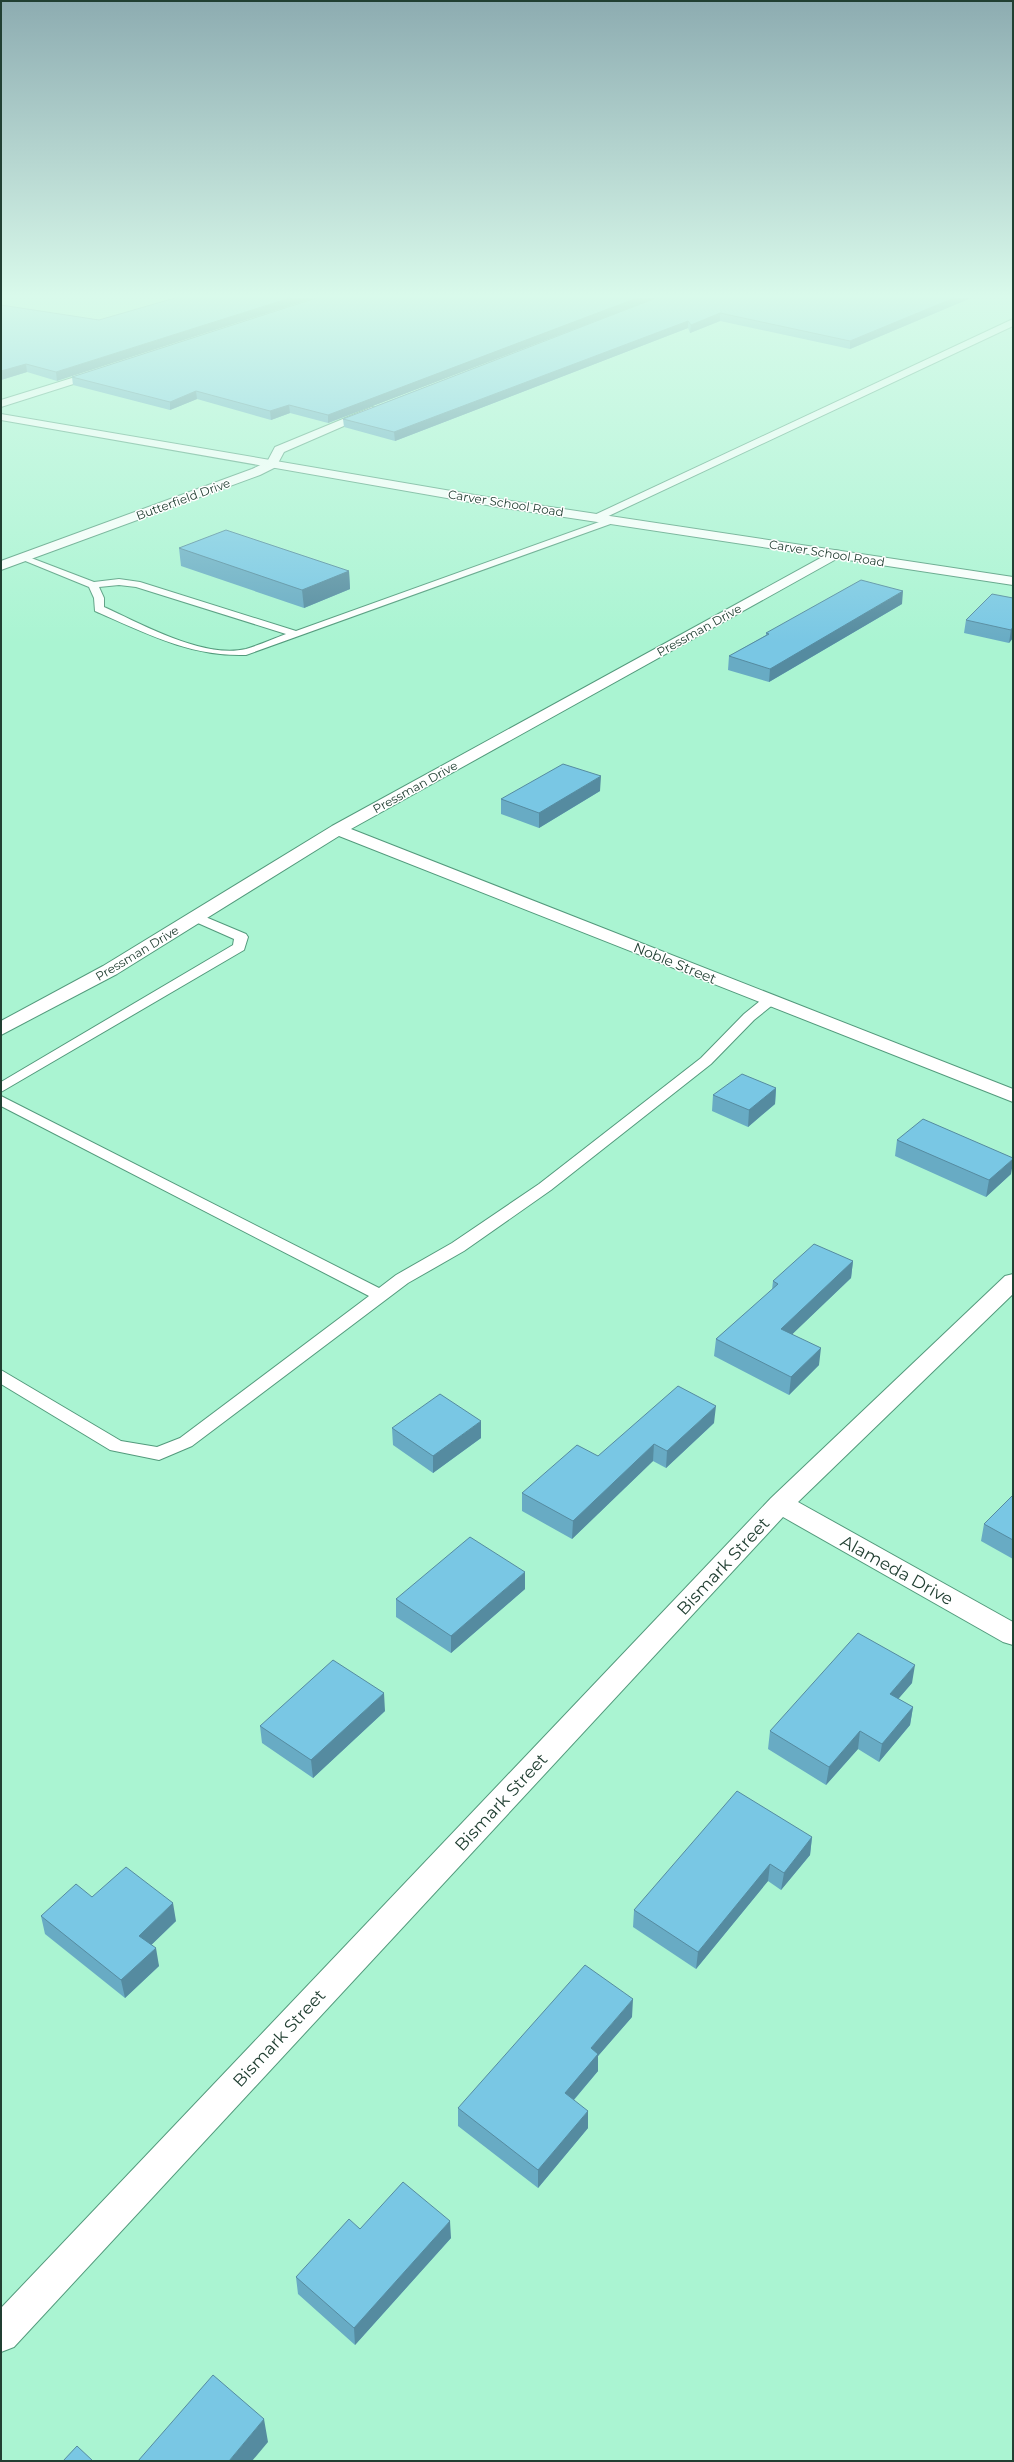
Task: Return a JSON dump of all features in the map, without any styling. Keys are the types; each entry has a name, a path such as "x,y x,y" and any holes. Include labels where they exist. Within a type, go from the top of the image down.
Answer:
{"street":[{"path":"272,464 278,450 367,413"},
{"path":"596,517 819,413"},
{"name":"Carver School Road","path":"1,418 614,520 1013,581"},
{"name":"Butterfield Drive","path":"1,566 272,464"},
{"name":"Pressman Drive","path":"1,1029 110,970 338,830 835,554"},
{"name":"Noble Street","path":"338,830 1013,1096"},
{"name":"Bismark Street","path":"1,2334 780,1504 1013,1281"},
{"name":"Alameda Drive","path":"780,1504 1013,1635"}],"lane":[{"path":"93,585 99,598 99,609 192,648 228,654 246,652 614,520"},
{"path":"23,558 93,585 119,582 137,584 296,634"},
{"path":"1,1088 239,947 241,937 196,917"},
{"path":"1,1376 116,1446 159,1454 186,1442 402,1279 458,1247 545,1187 706,1061 749,1017 770,1000"},
{"path":"1,1100 380,1295"}],"building":[{"path":"320,413 334,413 328,415"},
{"path":"359,413 445,413 394,432 343,419"},
{"path":"226,530 349,571 302,590 179,548"},
{"path":"861,580 903,591 770,669 729,656 769,634 766,633"},
{"path":"992,594 1013,598 1013,627 1011,630 966,620"},
{"path":"563,764 601,776 539,813 501,799"},
{"path":"742,1074 776,1088 749,1110 713,1095"},
{"path":"923,1119 1013,1159 989,1180 897,1140"},
{"path":"814,1244 853,1261 781,1329 821,1348 791,1377 716,1339 778,1284 773,1281"},
{"path":"678,1386 716,1406 667,1451 654,1444 573,1521 522,1493 577,1445 598,1456"},
{"path":"440,1394 481,1421 433,1456 392,1428"},
{"path":"1013,1495 1013,1540 984,1524"},
{"path":"470,1537 525,1572 451,1636 396,1599"},
{"path":"858,1633 915,1665 890,1694 913,1707 882,1744 860,1731 829,1767 770,1731"},
{"path":"333,1660 384,1693 311,1760 260,1726"},
{"path":"737,1791 812,1837 784,1873 770,1864 698,1952 634,1910"},
{"path":"126,1867 173,1903 139,1936 156,1948 121,1980 41,1916 76,1884 92,1897"},
{"path":"585,1965 633,1999 591,2048 598,2054 565,2093 588,2111 538,2170 458,2108"},
{"path":"403,2182 450,2221 354,2328 296,2277 349,2219 360,2229"},
{"path":"213,2375 264,2419 229,2461 138,2461"},
{"path":"77,2446 93,2461 63,2461"}]}
